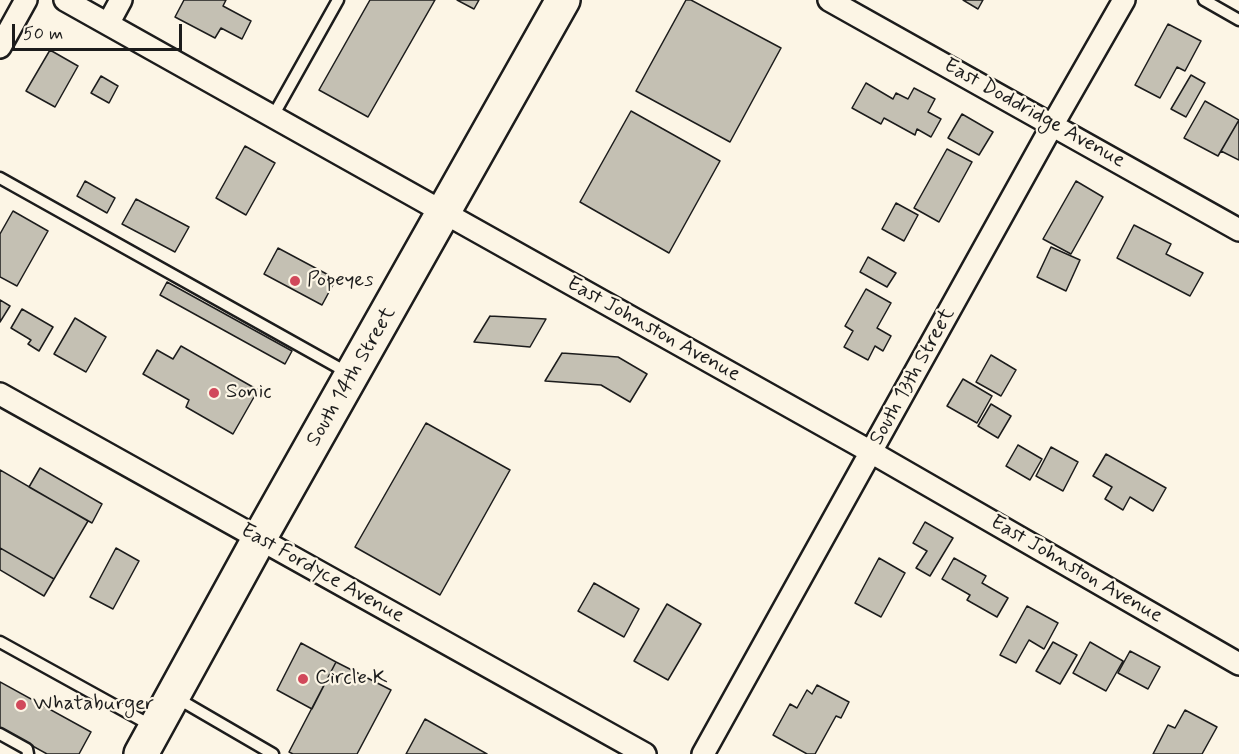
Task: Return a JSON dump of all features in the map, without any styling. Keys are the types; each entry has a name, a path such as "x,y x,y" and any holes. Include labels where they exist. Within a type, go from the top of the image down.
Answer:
{"main road":[{"name":"South 14th Street","path":"148,741 259,539 445,213 563,0"}],"street":[{"path":"0,47 26,0"},
{"name":"East Johnston Avenue","path":"65,0 871,452 1239,664"},
{"path":"108,24 121,0"},
{"name":"East Doddridge Avenue","path":"829,0 1239,230"},
{"name":"South 13th Street","path":"703,754 1124,0"},
{"name":"East Fordyce Avenue","path":"0,394 645,754"}],"lane":[{"path":"273,116 338,0"},
{"path":"1204,0 1239,20"},
{"path":"0,178 352,376"},
{"path":"0,642 148,741"},
{"path":"172,696 273,754"},
{"path":"0,734 27,749 28,754"}],"building":[{"path":"184,0 226,0 223,6 251,21 242,39 221,28 215,38 175,17"},
{"path":"370,0 435,0 368,117 319,90"},
{"path":"457,0 479,0 474,9"},
{"path":"686,0 691,0 781,48 730,142 636,91"},
{"path":"963,0 983,0 978,9"},
{"path":"1168,24 1201,41 1185,71 1177,67 1160,98 1135,85"},
{"path":"50,50 78,66 55,107 26,91"},
{"path":"1191,75 1205,83 1186,117 1171,109"},
{"path":"101,76 118,86 109,103 91,93"},
{"path":"866,83 893,99 896,93 908,99 914,88 935,99 928,112 941,119 931,137 917,129 915,135 884,118 881,124 852,108"},
{"path":"1205,101 1239,120 1218,156 1184,138"},
{"path":"631,111 720,161 669,253 580,202"},
{"path":"962,114 993,132 979,155 948,138"},
{"path":"1239,120 1239,160 1221,151"},
{"path":"245,146 275,163 246,215 216,198"},
{"path":"947,149 972,162 939,222 914,208"},
{"path":"85,181 115,198 107,213 77,196"},
{"path":"1076,181 1103,197 1071,254 1043,239"},
{"path":"136,199 189,227 175,252 122,224"},
{"path":"896,203 918,215 904,241 882,229"},
{"path":"13,211 48,231 17,286 0,277 0,234"},
{"path":"1134,225 1171,244 1166,254 1203,273 1190,296 1117,258"},
{"path":"1051,247 1080,260 1066,291 1037,277"},
{"path":"278,248 336,279 322,305 264,274"},
{"path":"868,257 896,273 887,287 860,272"},
{"path":"167,282 292,351 285,364 160,295"},
{"path":"866,289 891,303 877,328 891,336 883,351 875,346 868,360 844,347 853,331 845,326"},
{"path":"0,300 10,306 0,322"},
{"path":"22,309 53,327 39,351 28,344 31,340 11,328"},
{"path":"490,316 546,319 530,347 474,342"},
{"path":"75,318 106,337 86,372 54,354"},
{"path":"181,346 258,390 233,434 186,407 189,400 143,374 157,350 173,359"},
{"path":"562,353 618,357 647,374 630,402 601,385 545,381"},
{"path":"991,355 1016,370 1001,396 976,382"},
{"path":"963,379 992,396 977,423 947,406"},
{"path":"991,404 1011,416 998,438 978,426"},
{"path":"426,423 510,470 440,595 355,547"},
{"path":"1018,445 1042,459 1030,480 1006,466"},
{"path":"1051,447 1078,462 1063,491 1036,476"},
{"path":"1106,454 1166,488 1153,511 1130,497 1123,510 1105,499 1112,487 1093,476"},
{"path":"40,468 102,504 92,523 29,487"},
{"path":"0,470 88,521 54,579 0,548"},
{"path":"925,522 953,538 930,576 916,568 927,551 913,543"},
{"path":"0,548 54,579 44,596 0,570"},
{"path":"116,548 139,561 113,609 90,597"},
{"path":"879,558 905,573 881,617 855,603"},
{"path":"954,558 986,576 982,583 1008,598 997,617 967,600 970,595 942,579"},
{"path":"594,583 639,609 624,637 578,611"},
{"path":"667,604 701,624 668,680 634,661"},
{"path":"1027,606 1058,623 1044,649 1029,640 1016,663 1000,655"},
{"path":"1053,642 1077,655 1060,684 1036,671"},
{"path":"1090,642 1123,661 1106,691 1073,673"},
{"path":"301,643 336,662 312,709 277,690"},
{"path":"1130,651 1160,667 1148,689 1118,673"},
{"path":"336,662 391,690 357,754 293,754 289,752"},
{"name":"Whataburger","path":"0,682 91,732 79,754 47,754 0,728"},
{"path":"817,685 849,702 841,718 836,716 815,754 807,754 773,735 790,704 797,708 807,690 812,694"},
{"path":"1185,710 1217,727 1202,754 1153,754 1168,725 1175,728"},
{"path":"425,719 487,754 406,754"}],"place":[{"name":"Popeyes","path":"295,281"},
{"name":"Sonic","path":"214,393"},
{"name":"Circle K","path":"303,679"},
{"name":"Whataburger","path":"21,705"}]}
